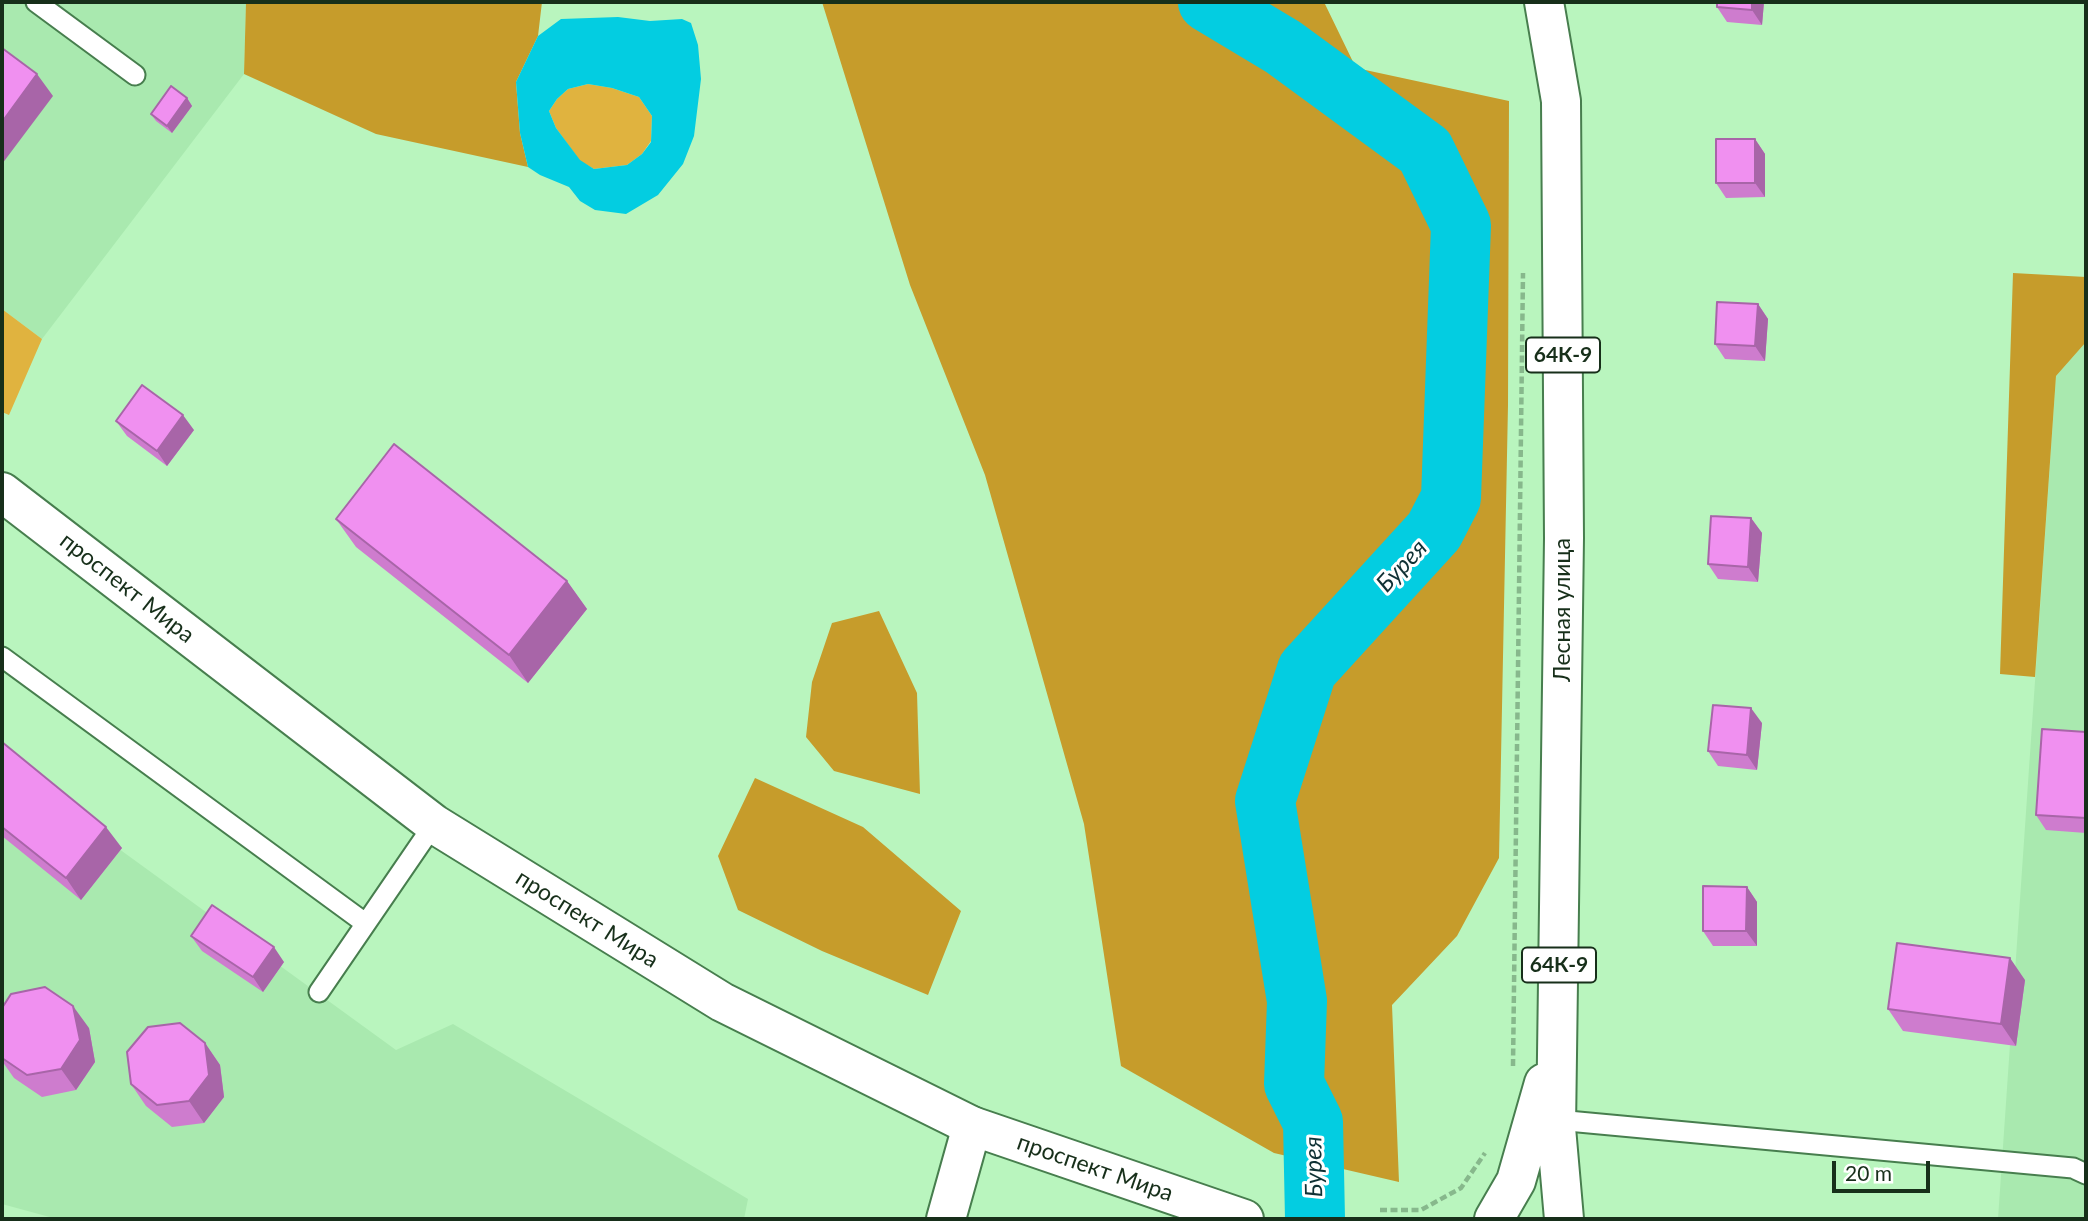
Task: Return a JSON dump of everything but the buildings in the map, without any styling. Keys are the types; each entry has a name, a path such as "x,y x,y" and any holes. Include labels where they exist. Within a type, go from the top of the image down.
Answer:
{"main road":[{"name":"Лесная улица","path":"1544,2 1561,101 1564,538 1557,1133 1564,1219"},
{"name":"проспект Мира","path":"2,492 434,824 722,1002 972,1126 1244,1219"},
{"path":"1494,1219 1516,1181 1558,1034"},
{"path":"946,1219 972,1126"},
{"path":"1557,1133 1586,1219"}],"lane":[{"path":"36,2 135,75"},
{"path":"2,657 365,923"},
{"path":"319,992 434,824"},
{"path":"1557,1133 2073,1168 2086,1174"}],"path":[{"path":"1513,1072 1523,271"},
{"path":"1380,1210 1421,1210 1461,1188 1489,1147"}],"shaded area":[{"path":"2,2 246,2 244,74 42,339 2,309"},
{"path":"246,2 542,2 538,36 516,82 520,133 528,167 376,134 244,74"},
{"path":"822,2 1324,2 1356,68 1509,101 1508,405 1499,858 1457,936 1392,1005 1399,1182 1274,1153 1121,1066 1084,824 985,475 910,285"},
{"path":"588,84 639,97 652,116 651,141 642,154 627,165 594,169 580,161 556,128 549,111 557,99 568,89"},
{"path":"2013,273 2086,277 2086,342 2056,376 2035,677 2000,674"},
{"path":"2,309 42,339 9,415 2,412"},
{"path":"2086,342 2086,1219 1998,1219 2056,376"},
{"path":"879,611 917,693 920,794 834,771 806,737 812,682 832,623"},
{"path":"2,764 396,1050 453,1024 748,1199 744,1219 57,1219 2,1204"},
{"path":"755,778 863,827 961,911 928,995 822,951 738,910 718,856"}],"water":[{"path":"618,17 650,21 682,19 691,23 698,45 701,79 694,136 683,164 658,195 626,214 595,210 580,201 569,187 528,167 520,133 516,82 538,36 561,19","holes":["588,84 639,97 652,116 651,142 642,154 627,165 594,169 580,160 556,128 549,111 568,89"]}],"waterway":[{"name":"Бурея","path":"1208,2 1283,47 1425,151 1461,225 1451,498 1434,531 1307,670 1265,801 1297,1001 1294,1084 1313,1122 1315,1219"}]}
